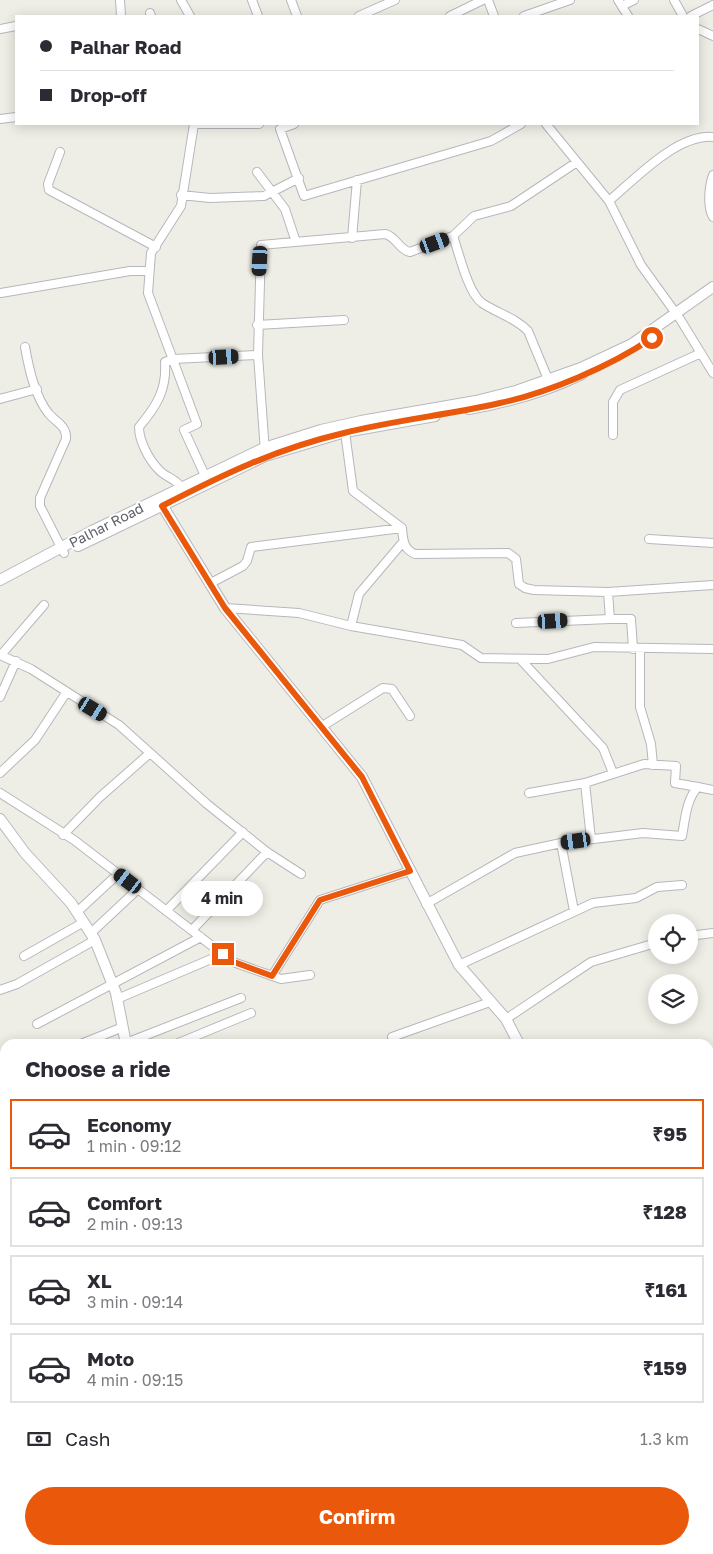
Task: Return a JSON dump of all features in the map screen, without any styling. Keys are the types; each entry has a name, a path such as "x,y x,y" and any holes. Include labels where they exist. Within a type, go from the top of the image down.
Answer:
{"main road":[{"name":"Palhar Road","path":"678,317 713,287"},
{"name":"Palhar Road","path":"265,452 345,432 502,403 550,384 632,344 713,296"},
{"name":"Palhar Road","path":"0,588 63,550 181,487 321,430 476,401 550,384"},
{"name":"Palhar Road","path":"0,580 162,506 206,478"},
{"path":"162,506 225,608 362,777 459,965 506,1019 516,1039"},
{"path":"0,818 26,853 77,912 93,936 112,983 125,1039"}],"street":[{"path":"120,0 121,15"},
{"path":"181,0 189,15"},
{"path":"252,0 258,15"},
{"path":"291,0 297,15"},
{"path":"360,15 377,3 395,0"},
{"path":"452,15 483,0"},
{"path":"488,0 494,15"},
{"path":"527,15 570,0"},
{"path":"627,15 620,3 634,0"},
{"path":"674,0 682,15"},
{"path":"693,15 713,5"},
{"path":"0,29 15,26"},
{"path":"699,29 713,36"},
{"path":"0,119 15,117"},
{"path":"194,125 181,195 181,206 151,254 148,271 148,293 197,424 184,430 206,478"},
{"path":"291,125 280,129 304,196 491,141 519,125"},
{"path":"547,125 609,201 641,265 678,317 713,373"},
{"path":"609,201 647,168 682,144 696,138 713,137"},
{"path":"60,152 48,184 49,190 156,247"},
{"path":"265,452 257,325 261,245 388,234 408,252 453,236 474,216 511,206 577,162"},
{"path":"257,172 285,209 296,242"},
{"path":"713,175 710,181 710,210 713,217"},
{"path":"181,195 241,198 264,196 299,178"},
{"path":"352,238 357,180"},
{"path":"453,236 474,294 482,303 522,325 528,331 550,384"},
{"path":"1,293 130,271 148,271"},
{"path":"257,325 344,320"},
{"path":"25,347 37,389 49,414 62,425 66,433 66,439 40,498 40,506 63,550"},
{"path":"613,434 612,402 620,390 701,353"},
{"path":"181,487 172,477 160,471 139,437 139,427 158,404 166,376 165,362 173,359 258,355"},
{"path":"0,399 37,389"},
{"path":"345,432 353,491 402,528 403,542 410,552 415,554 508,553 516,559 519,584 525,588 608,592 713,585"},
{"path":"209,584 243,566 247,561 251,547 402,528"},
{"path":"649,539 713,543"},
{"path":"351,626 359,594 403,542"},
{"path":"608,592 610,618"},
{"path":"44,605 1,655 16,661 119,725 267,852 301,874"},
{"path":"225,608 299,613 351,626 462,645 481,658 548,659 594,647 713,649"},
{"path":"516,622 610,618 631,619 637,649 640,707 652,744 653,765"},
{"path":"521,660 603,748 612,773"},
{"path":"0,697 16,661"},
{"path":"321,727 384,688 392,689 410,716"},
{"path":"0,773 36,740 66,693"},
{"path":"63,835 100,797 150,753"},
{"path":"529,793 585,783 644,764 676,766 675,783 713,790"},
{"path":"585,783 591,839"},
{"path":"426,904 515,853 561,843 643,833 682,836 690,801 698,788"},
{"path":"0,793 63,835 74,840 234,962 281,979 310,975"},
{"path":"166,910 243,832"},
{"path":"561,843 574,910"},
{"path":"192,930 267,852"},
{"path":"272,976 320,900 410,871"},
{"path":"77,912 118,874"},
{"path":"459,965 574,910 593,903 636,898 657,886 682,885"},
{"path":"0,990 17,984 93,936 138,889"},
{"path":"24,956 84,922"},
{"path":"698,935 713,933"},
{"path":"37,1024 201,937"},
{"path":"506,1019 591,962 648,944"},
{"path":"117,999 223,954"},
{"path":"136,1039 241,998"},
{"path":"392,1037 490,1002"},
{"path":"188,1039 251,1013"},
{"path":"93,1039 123,1027"}],"route":[{"path":"223,954 234,962 272,976 320,900 410,871 362,777 225,608 162,506 208,482 282,450 345,432 502,403 552,388 638,348 652,338"}]}
